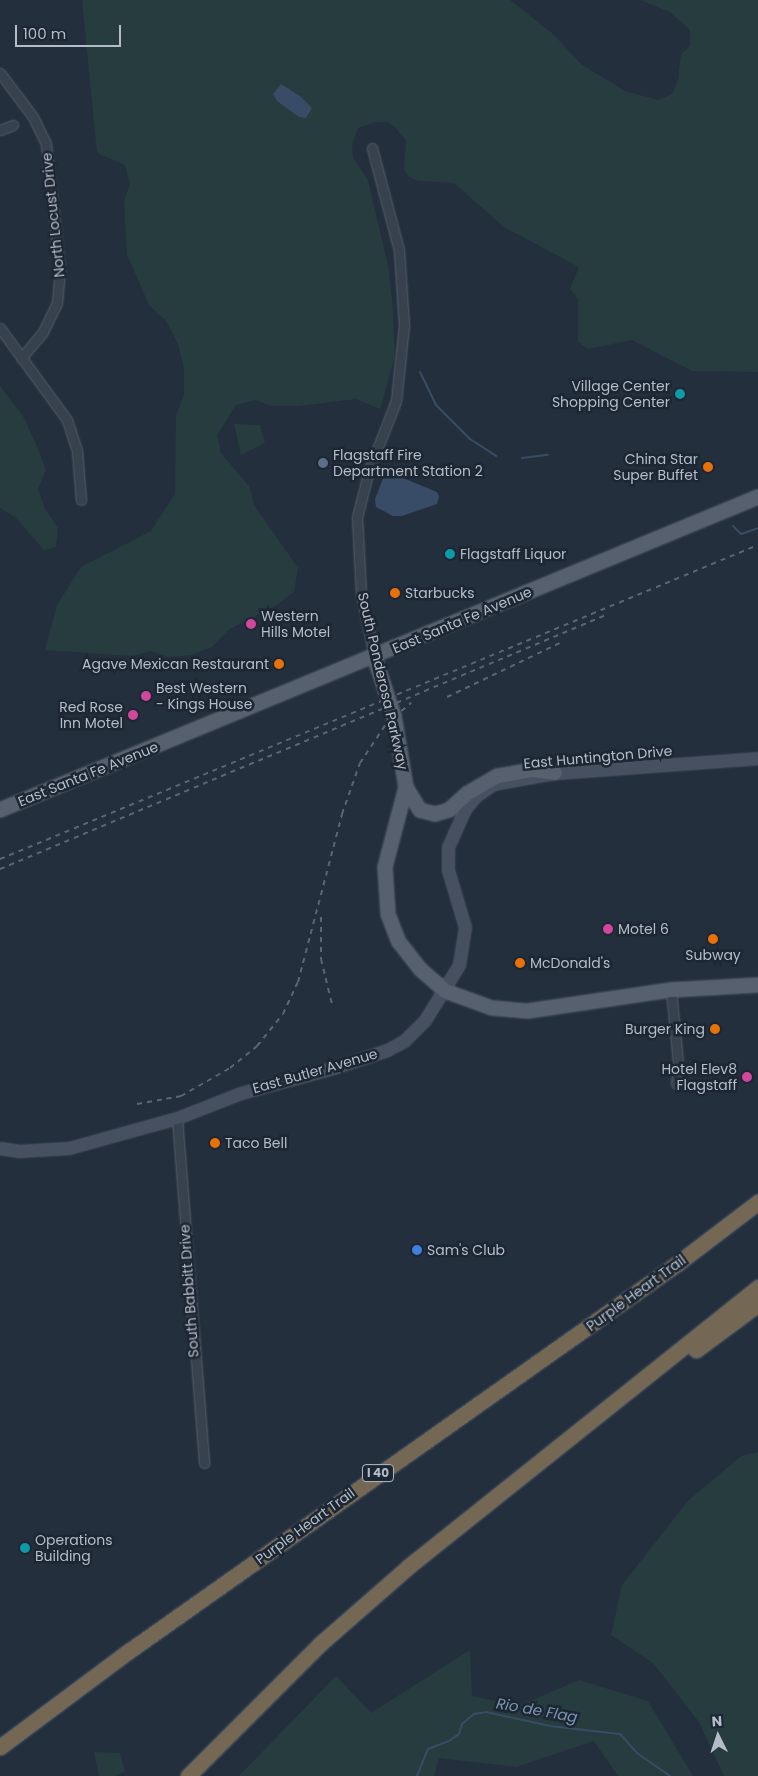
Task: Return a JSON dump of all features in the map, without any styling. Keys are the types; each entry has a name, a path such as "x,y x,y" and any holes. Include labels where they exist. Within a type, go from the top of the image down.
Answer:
{"highway":[{"path":"529,1369 542,1354 696,1240 758,1189"},
{"name":"Purple Heart Trail","path":"0,1748 129,1651 678,1263 758,1202"},
{"path":"188,1776 356,1611 531,1466 649,1376 758,1287"},
{"path":"649,1376 675,1365 758,1304"}],"main road":[{"name":"East Santa Fe Avenue","path":"0,810 758,497"},
{"name":"South Ponderosa Parkway","path":"374,656 394,716 406,787 386,867 388,914 399,942 420,969 445,992"},
{"path":"406,787 420,810 435,814 449,810 468,793 498,776 532,770 555,773"},
{"path":"445,992 492,1008 528,1011 672,990 758,985"}],"street":[{"name":"North Locust Drive","path":"0,73 32,117 46,144 60,269 57,303 43,332 21,358"},
{"path":"0,130 13,125"},
{"name":"South Ponderosa Parkway","path":"372,148 399,250 404,325 396,401 369,470 357,518 361,594 374,656"},
{"path":"0,328 67,420 77,451 81,500"},
{"name":"East Huntington Drive","path":"445,992 459,965 465,937 462,913 447,864 448,847 453,831 465,809 483,789 493,784 555,773 758,758"},
{"path":"672,990 678,1062 676,1084"},
{"name":"East Butler Avenue","path":"0,1148 19,1151 69,1148 177,1118 241,1093 387,1050 418,1028 445,992"},
{"name":"South Babbitt Drive","path":"177,1118 204,1463"}],"green space":[{"path":"82,0 510,0 553,34 581,64 625,91 658,100 672,94 678,80 681,54 690,46 690,30 670,12 640,0 758,0 758,372 692,371 632,340 588,349 578,342 578,299 570,289 579,267 504,227 454,183 418,181 409,177 404,170 406,141 395,127 387,122 375,122 358,128 352,145 353,158 368,180 389,270 393,310 395,357 380,409 356,399 299,406 272,406 255,400 236,405 217,435 221,453 249,486 254,505 298,568 294,592 275,606 228,630 212,647 191,655 168,657 151,651 132,656 45,650 57,605 81,567 151,531 175,494 176,416 184,394 184,368 178,344 166,321 149,305 127,255 124,201 130,184 125,165 97,153"},
{"path":"0,386 23,416 46,470 38,489 45,509 58,528 56,547 44,550 16,518 0,508"},
{"path":"234,424 260,425 265,443 241,455"},
{"path":"758,1452 758,1776 724,1776 699,1722 653,1663 611,1635 622,1585 688,1501 741,1456"},
{"path":"470,1650 472,1696 519,1706 579,1680 648,1701 693,1776 618,1776 594,1741 516,1767 439,1758 434,1776 239,1776 336,1676 371,1713"},
{"path":"94,1752 120,1753 125,1771 115,1776 99,1776"}],"water":[{"path":"281,84 300,96 312,108 306,118 299,117 277,101 273,94"},
{"path":"386,471 437,492 439,496 437,504 402,516 393,516 376,507 375,499"}],"waterway":[{"path":"420,372 436,405 470,439 496,456"},
{"path":"522,458 548,455"},
{"path":"733,526 741,534 758,528"},
{"name":"Rio de Flag","path":"417,1776 428,1749 449,1741 459,1734 462,1724 474,1714 486,1712 550,1726 620,1734 637,1753 670,1776"}],"railway":[{"path":"0,859 758,545"},
{"path":"0,869 606,615"},
{"path":"447,697 562,642"},
{"path":"137,1104 181,1096 230,1068 257,1046 283,1014 298,982 342,814 360,763 386,724 411,703"},
{"path":"321,917 321,959 332,1004"}],"place":[{"name":"Village Center Shopping Center","path":"680,394"},
{"name":"Flagstaff Fire Department Station 2","path":"323,463"},
{"name":"China Star Super Buffet","path":"708,467"},
{"name":"Flagstaff Liquor","path":"450,554"},
{"name":"Starbucks","path":"395,593"},
{"name":"Western Hills Motel","path":"251,624"},
{"name":"Agave Mexican Restaurant","path":"279,664"},
{"name":"Best Western - Kings House","path":"146,696"},
{"name":"Red Rose Inn Motel","path":"133,715"},
{"name":"Motel 6","path":"608,929"},
{"name":"Subway","path":"713,939"},
{"name":"McDonald's","path":"520,963"},
{"name":"Burger King","path":"715,1029"},
{"name":"Hotel Elev8 Flagstaff","path":"747,1077"},
{"name":"Taco Bell","path":"215,1143"},
{"name":"Sam's Club","path":"417,1250"},
{"name":"Operations Building","path":"25,1548"}]}
